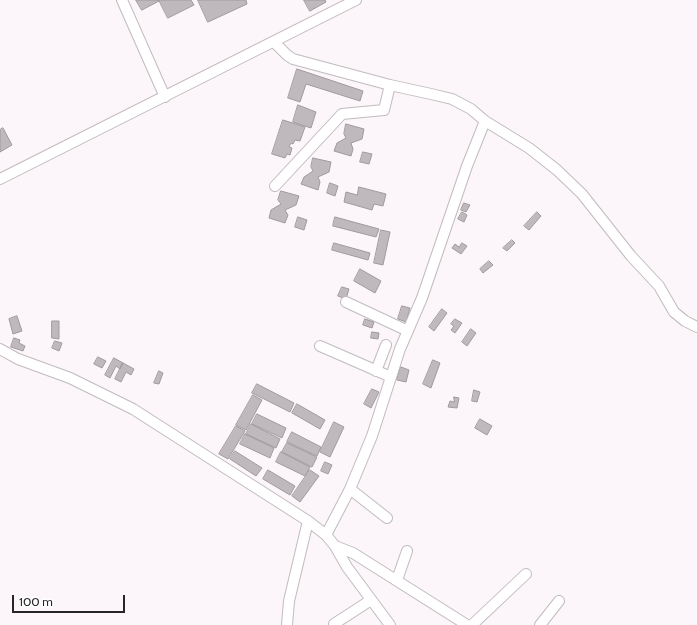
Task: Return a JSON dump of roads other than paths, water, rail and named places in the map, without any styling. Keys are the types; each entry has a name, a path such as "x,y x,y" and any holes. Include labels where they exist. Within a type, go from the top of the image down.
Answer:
{"street":[{"path":"122,0 165,97"},
{"path":"0,180 356,0"},
{"path":"274,42 287,56 293,59 390,86 452,99 470,109 485,121 529,148 557,170 582,194 631,256 659,286 674,312 685,321 697,327"},
{"path":"275,186 342,114 384,110 390,86"},
{"path":"326,535 350,489 372,436 400,349 422,298 467,166 485,121"},
{"path":"346,302 408,331"},
{"path":"376,371 386,344"},
{"path":"320,346 391,377"},
{"path":"0,349 18,359 70,378 133,409 308,521 326,535 335,546 347,567 390,625"},
{"path":"350,489 387,518"},
{"path":"287,625 289,601 308,521"},
{"path":"335,546 353,553 467,625"},
{"path":"397,580 407,551"},
{"path":"472,625 526,574"},
{"path":"334,624 371,600"},
{"path":"540,625 559,601"}]}
